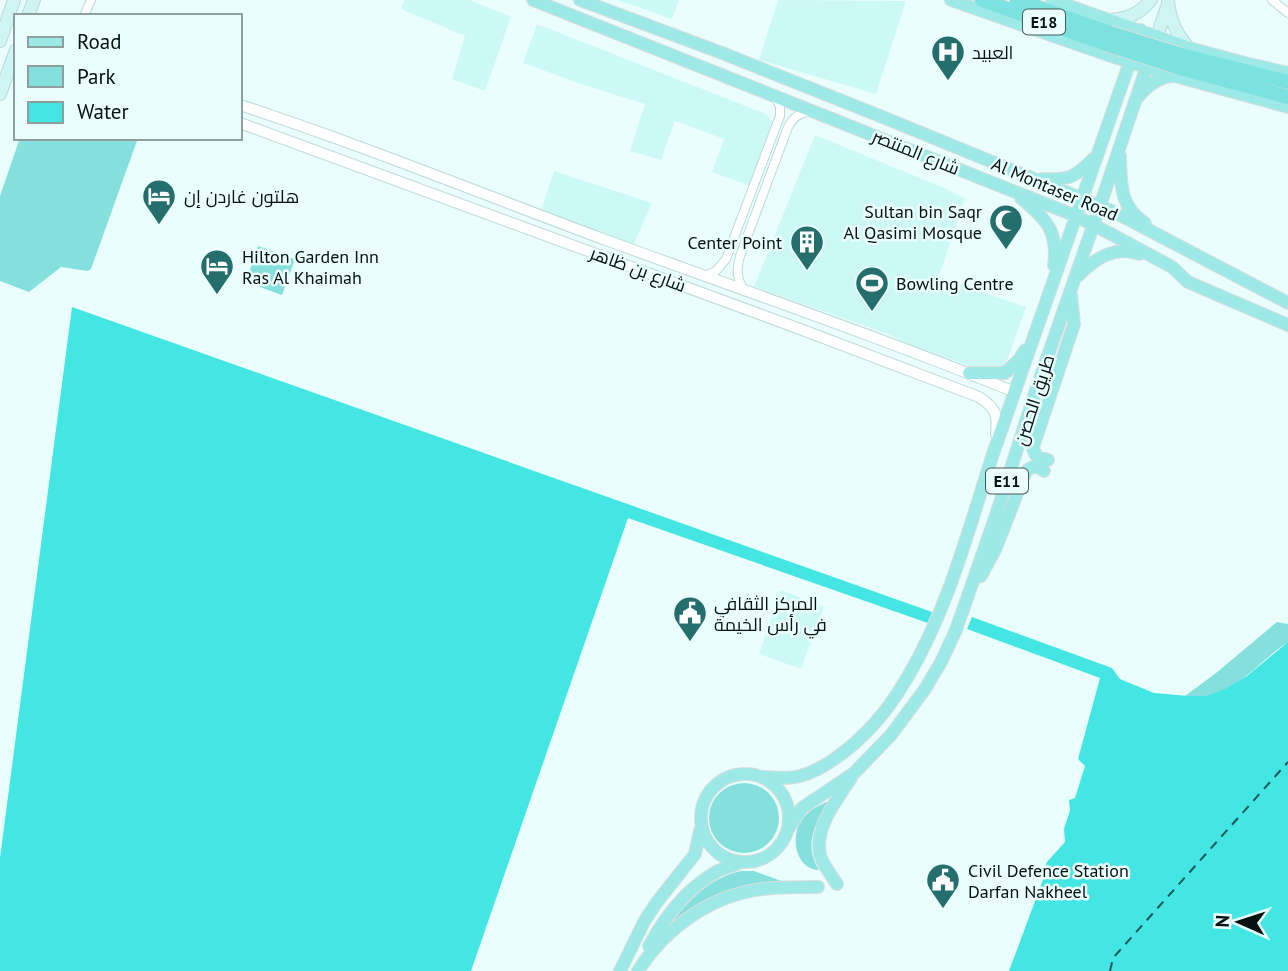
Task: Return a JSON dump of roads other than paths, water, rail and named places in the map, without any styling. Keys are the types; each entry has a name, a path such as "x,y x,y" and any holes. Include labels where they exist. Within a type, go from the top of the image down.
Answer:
{"highway":[{"name":"E18","path":"982,0 1109,38 1288,97"},
{"name":"E18","path":"1017,0 1109,38"},
{"name":"E18","path":"1180,61 1288,82"}],"main road":[{"path":"0,41 14,0"},
{"name":"شارع المنتصر","path":"533,0 1076,216 1172,267 1188,282 1288,325"},
{"name":"Al Montaser Road","path":"580,0 733,57 1100,206 1288,303"},
{"path":"950,0 1109,38 1141,30 1157,36 1180,61 1288,107"},
{"path":"1052,0 1109,38 1130,62 1147,67 1180,61 1245,63 1288,73"},
{"path":"1109,38 1126,18 1141,11 1151,0"},
{"path":"1141,30 1151,0"},
{"path":"1157,36 1169,1"},
{"path":"1136,99 1148,86 1166,77 1180,61 1182,40 1172,22 1169,1"},
{"name":"طريق الحصن","path":"763,777 782,779 801,776 819,769 854,744 881,717 917,660 936,623 1141,30"},
{"name":"طريق الحصن","path":"788,831 802,808 854,773 891,735 925,689 956,630 1157,36"},
{"path":"1109,38 1121,86"},
{"path":"0,94 12,68"},
{"path":"1120,147 1124,200 1136,217 1180,247"},
{"path":"1032,179 1073,177 1098,153"},
{"path":"1013,191 1049,224 1055,258 1052,286"},
{"path":"971,590 992,557 1027,470 1046,465 1033,449 1074,324 1072,286 1093,262 1114,252 1133,252 1172,267"},
{"path":"969,373 1005,373 1019,360 1036,331"},
{"path":"996,515 1001,475 1025,404 1020,394 1015,392"},
{"path":"837,884 821,857 821,829 854,773"},
{"path":"620,971 644,922 695,854 701,827 702,803 710,789 735,774 763,777 775,785 789,810 788,831 779,847 771,855 749,863 727,859 715,851 706,840 701,827"},
{"path":"637,971 654,936 684,898 719,870 741,863"},
{"path":"637,971 665,936 709,905 760,889 818,887"}],"street":[{"path":"1272,0 1288,13"},
{"path":"704,276 716,271 726,259 779,121 779,106 773,95"},
{"name":"شارع بن ظاهر","path":"242,106 287,120 1015,392"},
{"path":"744,291 738,280 737,267 788,128 795,117 803,112 816,112"},
{"path":"779,121 783,121 788,128"},
{"name":"شارع بن ظاهر","path":"242,123 979,397 990,404 998,419 995,450"},
{"path":"353,164 396,174 403,164"},
{"path":"726,259 729,266 737,267"},
{"path":"800,329 835,338 841,334 834,323"}],"water":[{"path":"72,307 932,612 928,623 628,518 471,971 0,971 0,858"},
{"path":"972,617 1112,668 1120,679 1154,693 1189,696 1207,696 1227,688 1247,676 1288,642 1288,971 1009,971 1047,869 1046,863 1065,842 1064,829 1070,810 1069,800 1075,798 1085,766 1078,759 1100,678 967,629"}],"place":[{"name":"العبيد","path":"948,82"},
{"name":"هلتون غاردن إن","path":"159,226"},
{"name":"Sultan bin Saqr Al Qasimi Mosque","path":"1006,251"},
{"name":"Center Point","path":"807,272"},
{"name":"Hilton Garden Inn Ras Al Khaimah","path":"217,296"},
{"name":"Bowling Centre","path":"872,313"},
{"name":"المركز الثقافي في رأس الخيمة","path":"690,643"},
{"name":"Civil Defence Station Darfan Nakheel","path":"943,910"}]}
